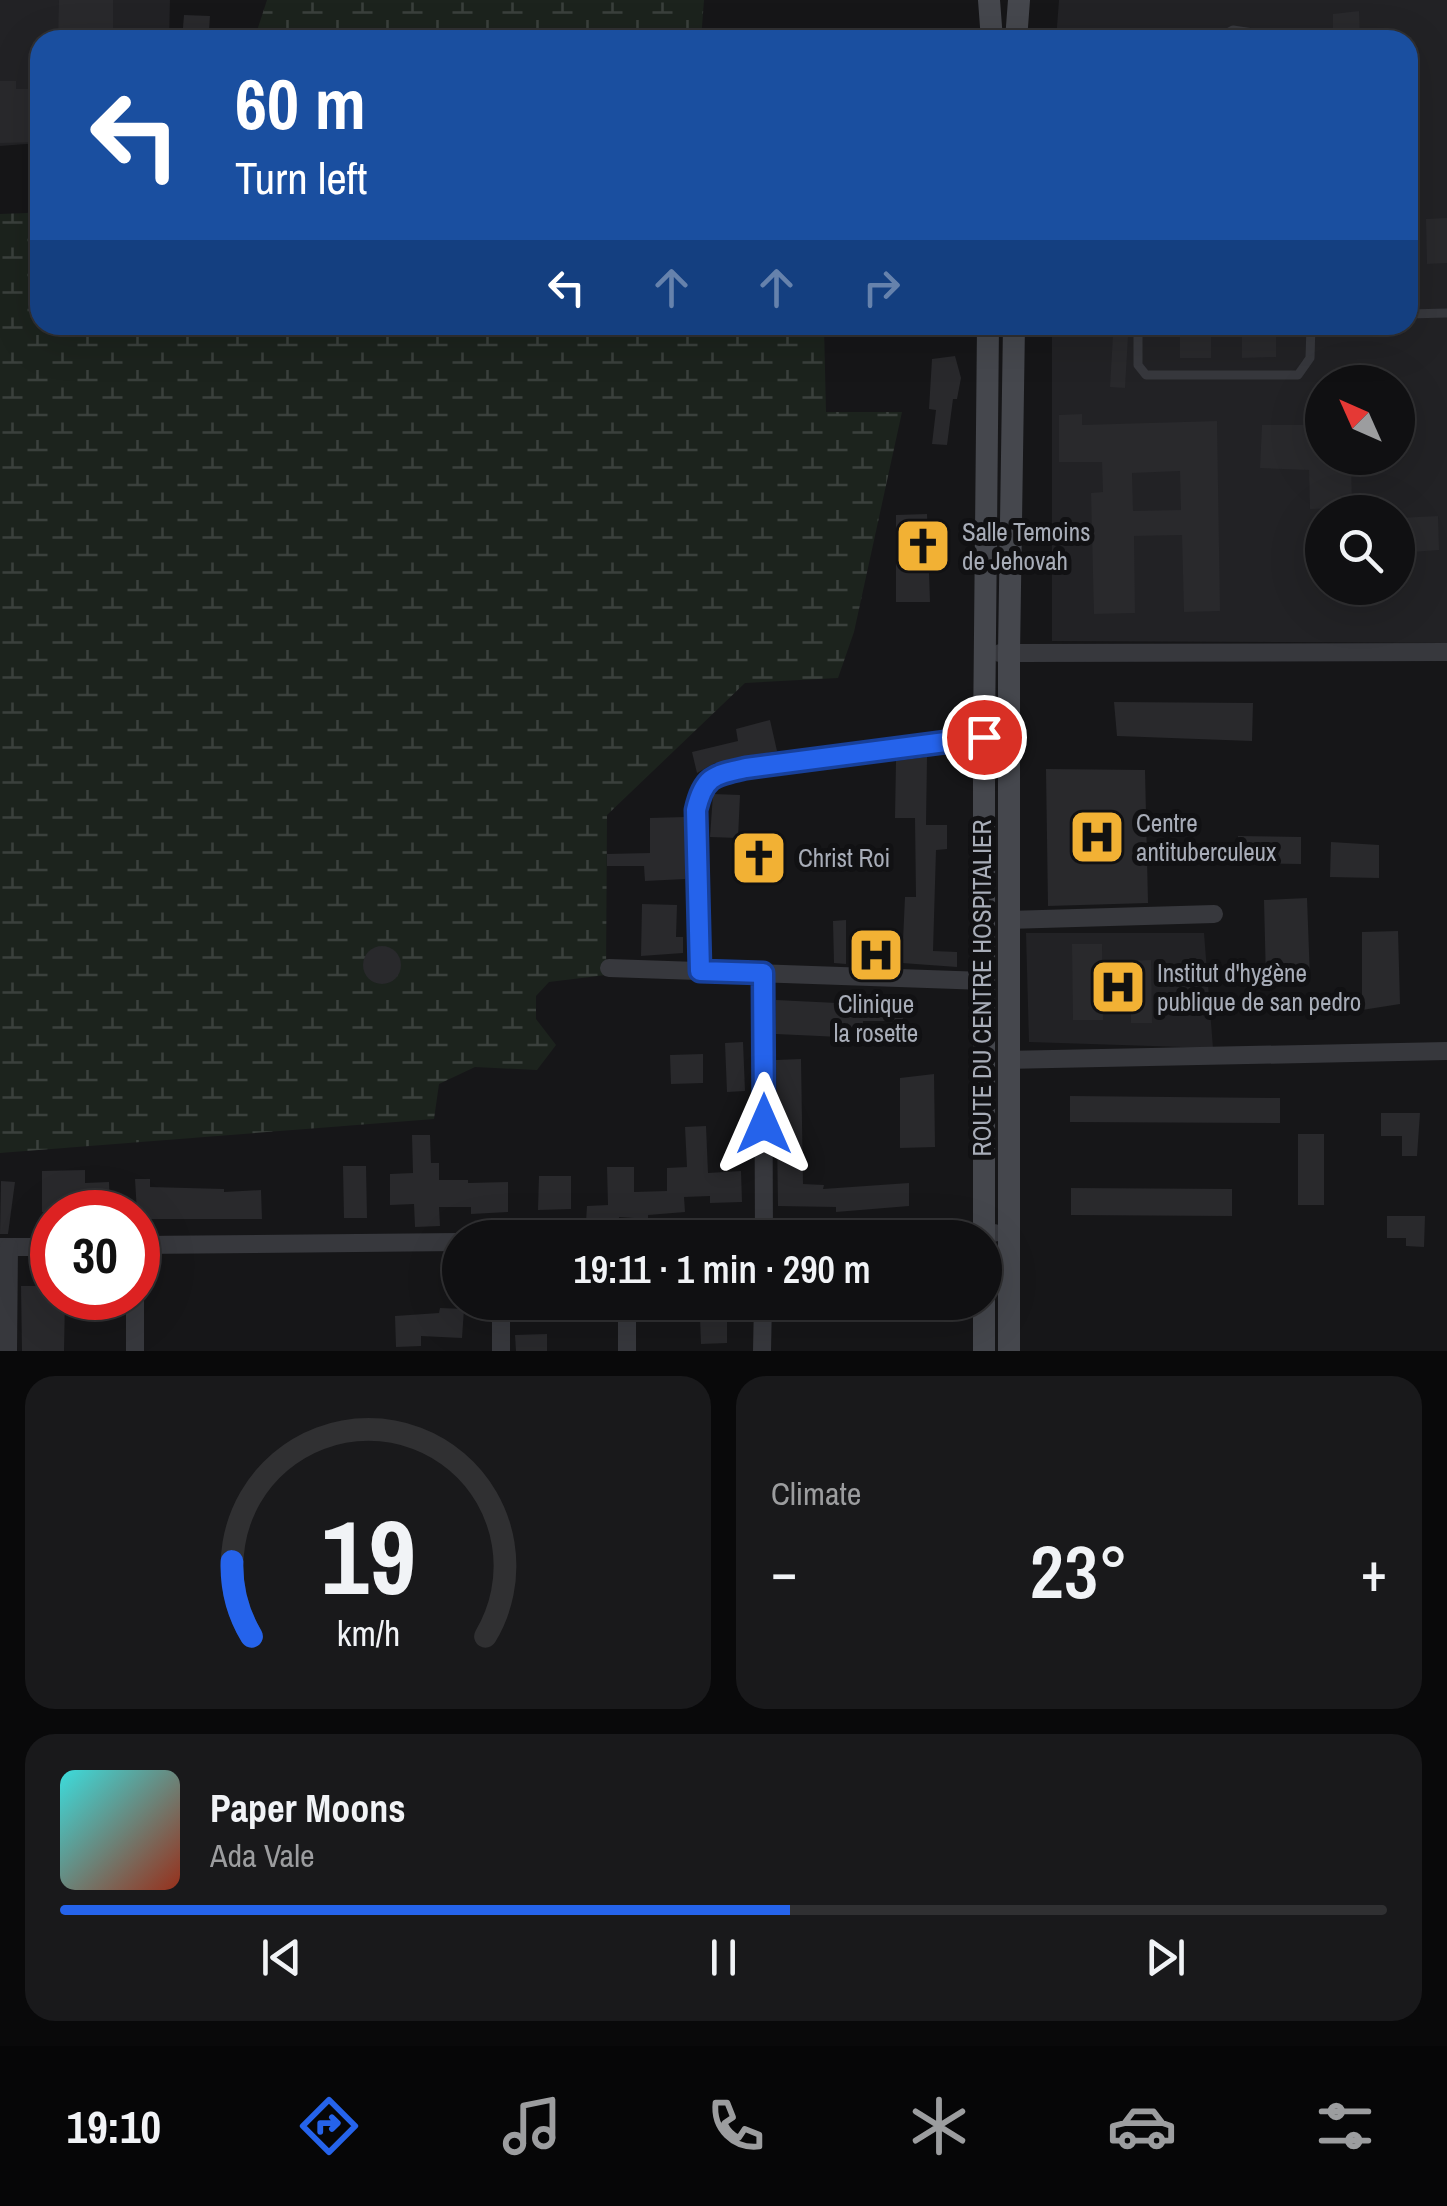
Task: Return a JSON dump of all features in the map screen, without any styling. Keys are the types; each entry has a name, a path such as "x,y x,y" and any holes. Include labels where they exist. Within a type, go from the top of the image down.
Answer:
{"street":[{"path":"989,0 991,30"},
{"path":"1016,30 1018,0"},
{"name":"ROUTE DU CENTRE HOSPITALIER","path":"984,1220 988,335"},
{"name":"ROUTE DU CENTRE HOSPITALIER","path":"1009,1351 1009,653 1015,335"},
{"path":"984,654 1447,652"},
{"path":"700,971 696,810 702,786 718,774 746,768 984,737"},
{"path":"1009,920 1214,914"},
{"path":"609,968 985,982"},
{"path":"763,973 764,1220"},
{"path":"1009,1060 1447,1051"},
{"path":"1002,1234 1009,1234"},
{"path":"160,1245 442,1242"},
{"path":"8,1351 4,1247 30,1247"},
{"path":"135,1320 135,1351"},
{"path":"501,1320 501,1351"},
{"path":"627,1320 627,1351"},
{"path":"762,1351 763,1320"},
{"path":"984,1320 984,1351"}],"lane":[{"path":"1418,314 1447,314"},
{"path":"1138,335 1138,365 1146,374 1298,375 1310,358 1311,335"}],"shaded area":[{"path":"0,0 170,0 169,30 30,30 30,144 0,146"},
{"path":"1059,0 1447,0 1447,643 1052,641 1052,335 1418,335 1418,30 1057,30"},
{"name":"Institut d'hygène publique de san pedro","path":"1026,933 1204,933 1213,1048 1029,1042"}],"green space":[{"path":"267,0 704,0 702,30 257,30"},
{"path":"30,212 30,335 824,335 826,412 902,412 854,632 838,678 745,683 607,815 606,975 549,982 536,996 536,1019 556,1045 537,1070 475,1067 439,1084 434,1119 0,1153 0,214"}],"building":[{"path":"59,0 113,0 113,30 58,30"},
{"path":"1359,11 1360,30 1333,30 1333,14"},
{"path":"184,15 210,16 209,30 183,30"},
{"path":"0,81 16,81 16,89 30,89 30,142 0,143"},
{"path":"1447,218 1447,263 1427,264 1426,219"},
{"path":"1113,335 1128,336 1125,388 1110,387"},
{"path":"1180,335 1211,335 1211,358 1180,358"},
{"path":"1242,335 1276,335 1276,357 1242,358"},
{"path":"955,356 961,378 957,399 953,399 947,445 932,444 936,410 929,409 932,359"},
{"path":"1082,414 1082,425 1217,421 1220,611 1184,612 1182,535 1134,536 1135,613 1094,614 1091,493 1103,492 1102,462 1059,462 1059,415","holes":["1180,471 1181,510 1133,511 1132,473"]},
{"path":"1262,425 1305,425 1305,470 1260,468"},
{"path":"1309,475 1351,475 1352,495 1310,495"},
{"path":"927,514 930,602 896,602 896,515"},
{"path":"1438,516 1439,550 1415,552 1415,517"},
{"path":"1114,702 1253,703 1252,741 1117,736"},
{"path":"770,720 777,751 715,763 697,773 692,752 738,741 736,729"},
{"path":"927,757 926,825 947,825 947,849 936,850 933,951 957,952 957,967 902,963 905,897 916,897 915,818 895,818 896,761"},
{"name":"Centre antituberculeux","path":"1046,769 1145,770 1148,903 1048,906"},
{"path":"713,794 740,795 738,838 710,837"},
{"path":"685,817 685,879 645,881 644,866 607,866 607,854 650,853 650,818"},
{"path":"1238,836 1301,837 1301,864 1238,863"},
{"path":"1331,842 1379,845 1379,878 1330,877"},
{"path":"1307,898 1310,979 1266,980 1264,900"},
{"path":"642,904 677,905 676,937 683,937 683,953 641,956"},
{"path":"846,920 846,964 834,963 833,921"},
{"path":"1398,931 1400,1004 1362,1010 1362,932"},
{"name":"Institut d'hygène publique de san pedro","path":"1072,944 1102,944 1103,1020 1073,1020"},
{"path":"382,946 396,951 401,965 396,979 382,984 368,979 363,965 368,951"},
{"path":"1151,960 1152,1023 1131,1023 1130,961"},
{"path":"902,995 903,1021 863,1021 862,1038 776,1034 776,1000 878,1005 878,996"},
{"path":"743,1042 745,1091 727,1092 725,1043"},
{"path":"703,1054 703,1083 671,1084 670,1055"},
{"path":"801,1059 803,1184 824,1185 823,1189 909,1183 909,1206 836,1212 836,1207 778,1206 776,1060"},
{"path":"934,1074 935,1147 900,1148 900,1078"},
{"path":"1070,1096 1280,1098 1280,1123 1070,1122"},
{"path":"1381,1113 1420,1113 1417,1156 1402,1156 1402,1136 1381,1136"},
{"path":"706,1126 708,1173 741,1171 742,1202 710,1203 710,1196 684,1197 685,1212 648,1215 648,1219 586,1220 587,1206 608,1205 607,1167 634,1167 634,1192 667,1191 667,1168 687,1167 685,1127"},
{"path":"1298,1134 1324,1134 1324,1205 1298,1205"},
{"path":"412,1135 430,1135 431,1163 439,1163 439,1180 508,1182 508,1212 471,1214 471,1207 439,1207 440,1226 415,1227 414,1204 390,1205 390,1174 413,1173"},
{"path":"343,1166 366,1166 367,1218 344,1218"},
{"path":"85,1170 85,1183 109,1182 109,1190 42,1190 42,1171"},
{"path":"539,1176 571,1176 571,1209 538,1210"},
{"path":"135,1179 150,1179 150,1187 261,1190 262,1219 160,1219 160,1190 136,1190"},
{"path":"1,1181 15,1182 8,1234 0,1234"},
{"path":"1071,1188 1232,1189 1232,1216 1071,1215"},
{"path":"1387,1216 1425,1216 1424,1247 1406,1246 1406,1238 1387,1238"},
{"path":"21,1286 30,1286 30,1320 65,1320 64,1351 22,1351"},
{"path":"442,1308 442,1320 463,1320 462,1338 421,1336 421,1346 396,1347 395,1316 439,1313"},
{"path":"700,1320 727,1320 727,1343 701,1344"},
{"path":"547,1334 547,1351 516,1351 515,1335"}],"place":[{"name":"Salle Temoins de Jehovah","path":"923,546"},
{"name":"Centre antituberculeux","path":"1097,837"},
{"name":"Christ Roi","path":"759,858"},
{"name":"Clinique la rosette","path":"876,955"},
{"name":"Institut d'hygène publique de san pedro","path":"1118,987"}],"route":[{"path":"764,1124 763,973 700,971 696,810 702,786 718,774 746,768 984,737"}]}
